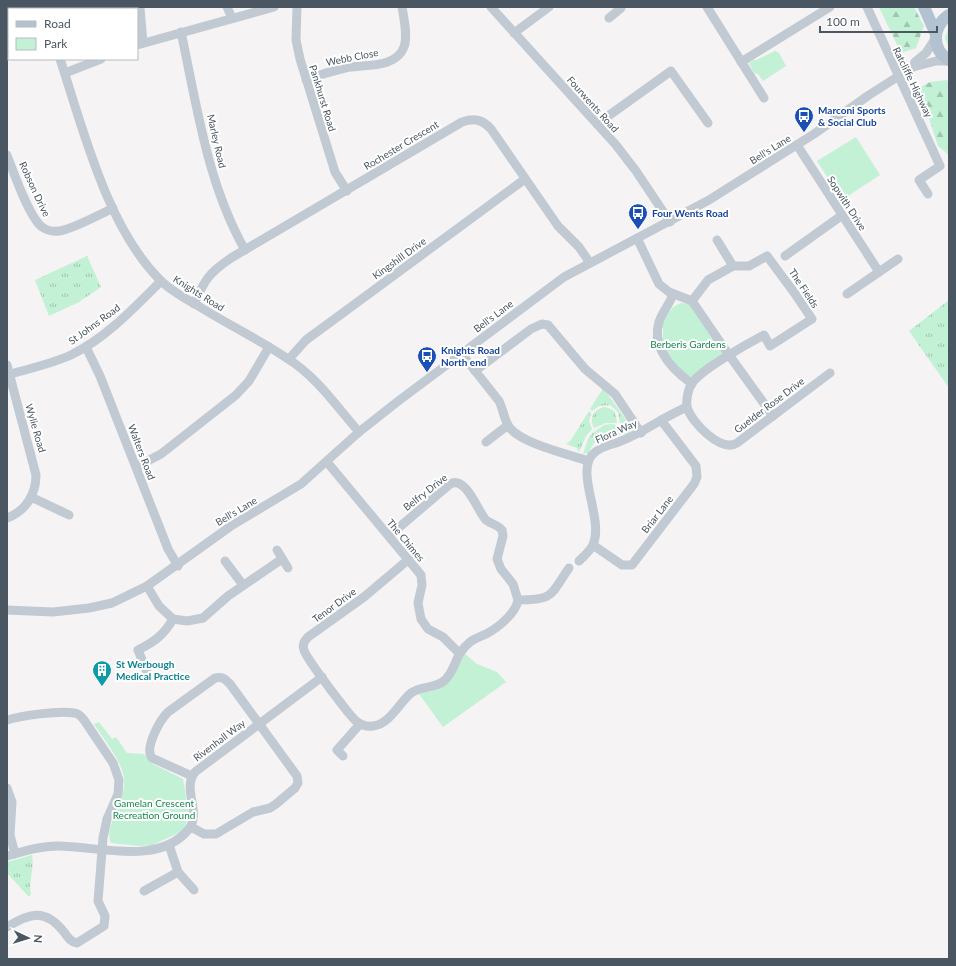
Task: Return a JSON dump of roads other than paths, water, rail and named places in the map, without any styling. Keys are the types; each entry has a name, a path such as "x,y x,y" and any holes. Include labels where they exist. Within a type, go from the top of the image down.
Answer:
{"main road":[{"path":"924,7 939,51 949,61"},
{"path":"935,36 942,20 949,15"}],"street":[{"path":"140,7 140,44 274,7"},
{"path":"227,7 232,18"},
{"name":"Pankhurst Road","path":"297,7 297,48 335,172 347,191"},
{"name":"Webb Close","path":"306,80 346,68 385,62 396,57 403,50 406,41 402,7"},
{"name":"Fourwents Road","path":"491,7 626,158 670,222"},
{"path":"514,33 549,7"},
{"path":"707,7 764,98"},
{"path":"741,62 830,7"},
{"name":"Ratcliffe Highway","path":"867,7 940,166 920,180 928,194"},
{"name":"Marley Road","path":"181,32 215,180 229,218 246,250"},
{"name":"Bell's Lane","path":"912,67 915,62 926,53 935,36"},
{"name":"Knights Road","path":"60,60 91,155 113,208 138,252 160,281 194,304 289,359 310,376 359,432"},
{"path":"65,73 98,60"},
{"name":"Bell's Lane","path":"7,610 53,612 89,608 117,601 148,586 178,566 231,526 301,484 359,432 461,353 564,277 670,222 728,189 797,145 898,75 912,67 937,61 949,61"},
{"path":"597,124 671,71 708,124"},
{"name":"Rochester Crescent","path":"194,304 202,284 212,271 462,122 472,119 482,121 491,128 558,226 579,246 590,263"},
{"name":"Sopwith Drive","path":"797,145 879,272"},
{"name":"Robson Drive","path":"7,155 32,213 44,228 53,231 63,230 113,208"},
{"name":"Kingshill Drive","path":"289,359 306,340 525,179"},
{"path":"785,256 842,216"},
{"path":"637,238 659,284 665,290 692,301 729,356 773,416"},
{"path":"717,240 733,266"},
{"name":"The Fields","path":"692,301 708,281 733,266 749,266 767,256 812,319 770,346 764,335 729,356"},
{"path":"847,294 898,259"},
{"name":"St Johns Road","path":"8,375 59,360 86,347 116,324 160,281"},
{"path":"674,294 659,320 659,345 665,358 676,373 692,384"},
{"path":"475,371 531,329 542,324 548,325 585,369 615,394 641,433"},
{"name":"Walters Road","path":"86,347 100,376 168,549 178,566"},
{"path":"136,467 161,454 236,395 249,381 269,347"},
{"path":"461,353 499,401 508,425 517,434 526,439 588,461 587,473 595,524 593,545 579,561"},
{"path":"687,407 687,396 692,384 729,356"},
{"name":"Wylie Road","path":"7,365 8,375 35,468 35,486 31,497 20,511 7,518"},
{"name":"Guelder Rose Drive","path":"687,407 694,418 718,443 726,446 734,445 830,373"},
{"name":"Flora Way","path":"588,461 604,446 641,433 661,420 687,407"},
{"name":"Briar Lane","path":"593,545 622,565 632,565 694,484 697,478 696,466 661,420"},
{"path":"486,442 508,425"},
{"name":"The Chimes","path":"327,462 409,559 422,578 418,603 423,623 428,630 443,637 459,653"},
{"name":"Belfry Drive","path":"389,536 450,484 455,482 460,483 475,500 486,519 502,530 497,559 501,568 513,584 518,600"},
{"path":"31,497 69,515"},
{"path":"276,550 288,568"},
{"path":"148,586 159,606 173,619 188,622 203,618 243,585 282,559"},
{"name":"Tenor Drive","path":"360,724 354,719 305,653 304,645 306,638 364,597 409,559"},
{"path":"225,561 243,585"},
{"path":"342,756 337,750 360,724 373,726 381,724 389,718 402,700 414,691 444,682 459,653 470,642 490,631 510,615 518,600 539,600 551,595 569,568"},
{"path":"147,672 138,650 158,639 173,619"},
{"path":"7,788 12,802 10,835 11,855 53,846 148,852 169,845 180,838 191,827 204,834 216,834 253,812 270,808 295,788 298,783 297,776 227,680 220,677 215,678 168,712 162,719 150,746 150,756 192,776"},
{"name":"Rivenhall Way","path":"191,827 194,813 190,786 192,776 205,763 322,677"},
{"path":"7,720 36,714 67,712 78,714 84,720 113,763 119,780 118,794 106,824 103,849 98,901 106,918 105,924 102,928 77,942 70,941 54,922 42,916 25,916 7,927"},
{"path":"169,845 178,872 194,890"},
{"path":"144,891 178,872"}],"place":[{"name":"Marconi Sports & Social Club","path":"804,133"},
{"name":"Four Wents Road","path":"638,230"},
{"name":"Knights Road North end","path":"427,373"},
{"name":"St Werbough Medical Practice","path":"102,687"}],"park label":[{"name":"Berberis Gardens","path":"688,344"},
{"name":"Gamelan Crescent Recreation Ground","path":"154,808"}]}
